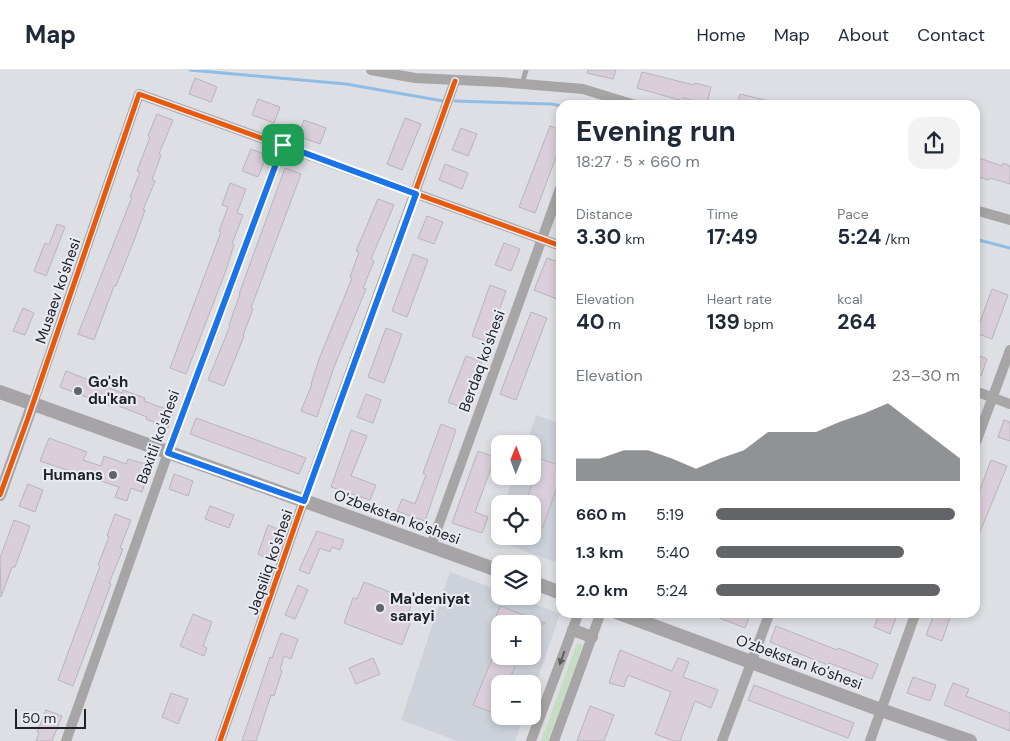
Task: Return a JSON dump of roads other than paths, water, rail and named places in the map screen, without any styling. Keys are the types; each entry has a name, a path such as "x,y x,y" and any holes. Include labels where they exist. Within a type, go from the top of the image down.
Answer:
{"main road":[{"name":"O'zbekstan ko'shesi","path":"0,392 491,568"},
{"path":"541,585 556,591"},
{"name":"O'zbekstan ko'shesi","path":"632,618 970,741"}],"street":[{"path":"371,70 415,78 522,84 583,90 618,100"},
{"name":"Jaqsiliq ko'shesi","path":"220,741 455,81"},
{"name":"Musaev ko'shesi","path":"0,495 139,94 283,145"},
{"path":"283,145 556,244"},
{"name":"Baxitli ko'shesi","path":"66,741 168,453 283,145"},
{"name":"Berdaq ko'shesi","path":"432,546 556,199"},
{"path":"980,211 1010,220"},
{"path":"980,431 1010,350"},
{"path":"980,392 1010,404"},
{"path":"531,741 577,618"},
{"path":"554,741 599,618"},
{"path":"722,741 768,618"},
{"path":"870,741 914,618"},
{"path":"572,630 592,637"}],"lane":[{"path":"522,84 526,70"}],"waterway":[{"path":"190,70 346,84 443,101"},
{"path":"455,101 556,105"},
{"path":"980,240 1010,248"}],"place":[{"name":"Go'sh du'kan","path":"78,391"},
{"name":"Humans","path":"113,475"},
{"name":"Ma'deniyat sarayi","path":"380,608"}]}
